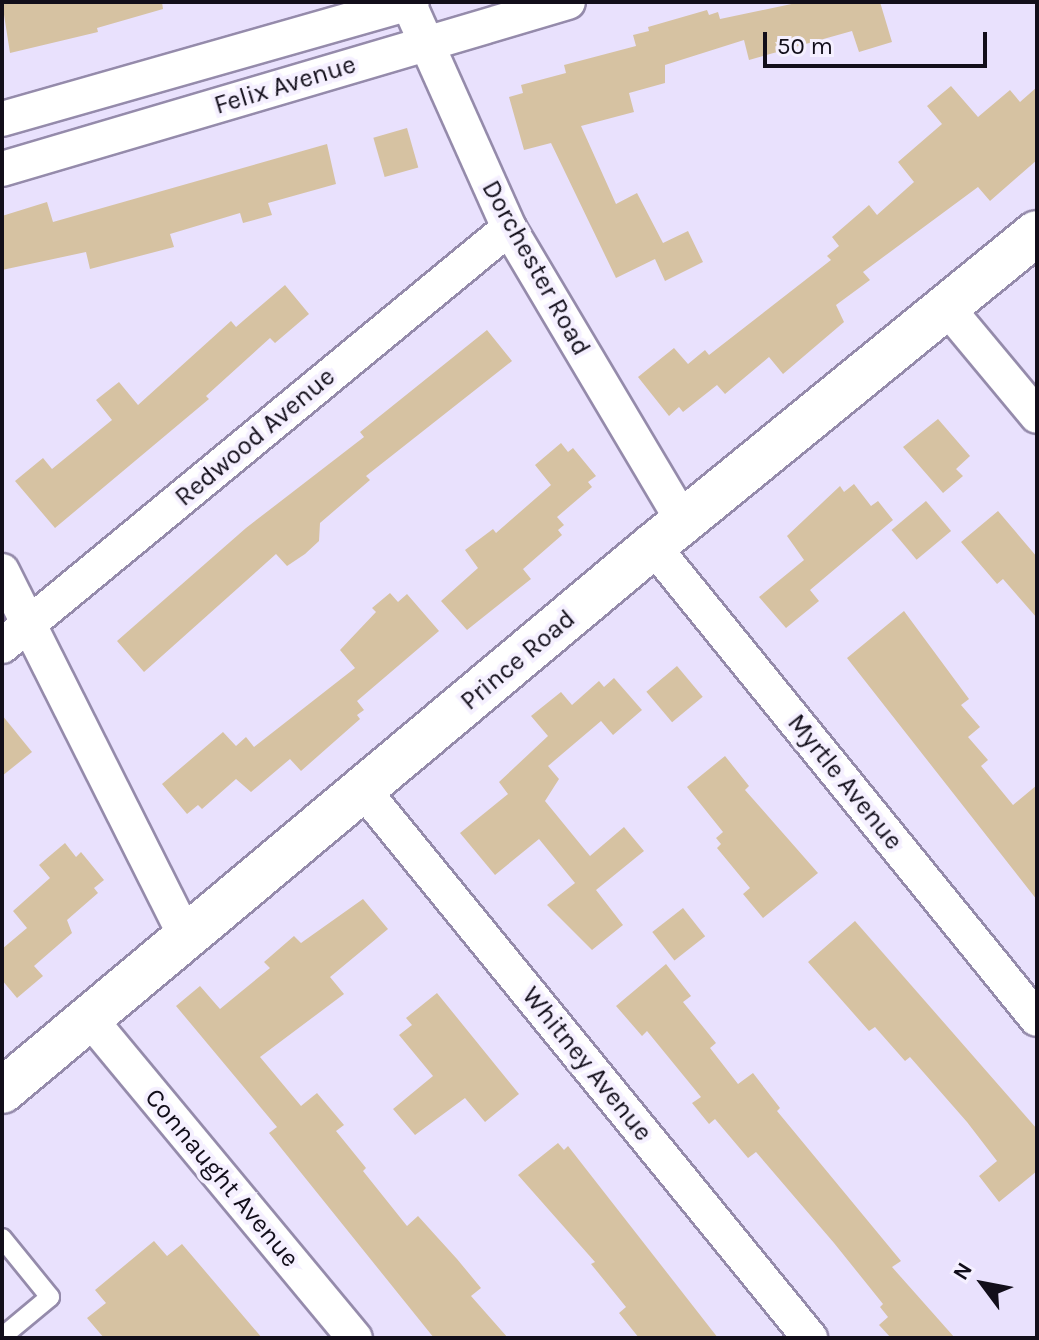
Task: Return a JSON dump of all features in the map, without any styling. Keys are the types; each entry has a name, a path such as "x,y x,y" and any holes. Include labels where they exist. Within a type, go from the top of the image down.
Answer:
{"street":[{"name":"Felix Avenue","path":"2,119 409,2"},
{"name":"Dorchester Road","path":"409,2 424,42 509,228 668,534"},
{"name":"Felix Avenue","path":"2,169 568,2"},
{"name":"Redwood Avenue","path":"2,646 509,228"},
{"name":"Prince Road","path":"2,1091 668,534 948,309 1037,233"},
{"path":"948,309 1037,416"},
{"name":"Myrtle Avenue","path":"668,534 1037,1019"},
{"path":"2,571 185,935"},
{"name":"Whitney Avenue","path":"364,791 810,1338"},
{"name":"Connaught Avenue","path":"89,1018 355,1338"}],"lane":[{"path":"2,1238 50,1297 2,1337"}],"building":[{"path":"2,2 162,2 163,9 97,28 98,32 10,53"},
{"path":"801,2 880,2 892,42 859,52 852,31 749,60 744,40 665,65 665,83 629,93 634,112 581,126 616,204 637,193 663,243 688,231 703,262 665,281 655,259 616,278 551,143 524,150 509,97 523,93 521,85 566,73 564,65 636,46 633,35 649,31 648,27 707,10 709,15 718,12 720,19"},
{"path":"951,86 978,117 1010,90 1020,102 1037,87 1037,160 990,201 978,187 863,272 870,280 836,305 844,322 783,374 769,357 725,394 717,385 683,412 679,407 669,416 638,377 674,348 688,364 705,350 709,355 831,260 827,256 839,246 832,237 869,205 877,215 914,182 898,162 942,124 927,106"},
{"path":"407,128 418,167 385,177 373,138"},
{"path":"327,144 336,184 268,203 272,215 243,223 240,213 170,234 174,247 90,269 86,252 2,270 2,216 47,202 53,222"},
{"path":"285,285 309,314 275,343 270,338 206,396 209,399 55,528 15,481 43,458 52,469 112,420 96,400 119,382 138,405 231,321 236,327"},
{"path":"487,330 512,361 366,476 370,480 320,523 319,541 305,554 287,566 276,554 144,672 117,641 246,528 364,437 360,432"},
{"path":"938,419 970,456 956,469 963,476 943,493 903,447"},
{"path":"561,443 568,452 573,448 596,476 588,482 592,487 557,517 564,525 558,530 562,535 523,569 531,579 467,630 441,601 478,568 465,550 493,529 496,533 551,485 535,465"},
{"path":"854,484 871,506 878,501 893,520 810,590 819,601 786,628 759,597 804,560 787,536 840,486 844,492"},
{"path":"926,501 951,531 917,560 892,530"},
{"path":"998,511 1037,557 1037,618 1003,579 997,584 961,542"},
{"path":"390,593 398,602 407,594 439,631 357,701 364,710 357,715 360,719 301,771 290,759 251,792 236,779 202,809 198,805 187,814 162,784 223,732 236,746 246,737 254,747 355,668 340,650 376,612 372,608"},
{"path":"904,611 969,699 961,705 980,727 968,737 988,760 981,766 1013,805 1037,785 1037,900 847,658"},
{"path":"677,666 703,697 672,722 646,692"},
{"path":"614,678 642,710 613,735 601,721 548,766 559,779 545,801 590,856 624,827 644,851 596,890 623,925 592,950 547,905 575,883 539,839 495,875 460,833 508,794 499,782 548,736 531,716 561,692 572,705 599,681 604,687"},
{"path":"2,715 32,752 2,776"},
{"path":"725,756 749,786 745,790 818,873 763,918 743,894 750,888 717,848 721,844 716,838 723,832 687,787"},
{"path":"65,843 76,857 81,852 104,880 94,888 98,893 67,920 72,933 34,966 43,976 17,998 2,980 2,949 27,928 13,911 50,878 39,865"},
{"path":"363,899 388,929 330,977 344,994 260,1057 301,1106 317,1093 344,1125 336,1131 366,1168 363,1171 407,1226 418,1216 457,1259 481,1288 471,1296 508,1338 434,1338 269,1133 277,1127 176,1006 200,986 220,1009 270,968 264,962 294,936 301,943"},
{"path":"683,908 705,936 674,960 652,932"},
{"path":"855,921 1037,1129 1037,1171 999,1202 979,1176 997,1161 967,1122 910,1057 905,1061 875,1027 869,1031 808,962"},
{"path":"666,964 691,996 683,1002 716,1043 710,1048 738,1084 753,1073 780,1108 777,1111 901,1261 892,1267 955,1338 891,1338 879,1325 888,1317 880,1307 883,1304 834,1243 756,1152 748,1158 715,1119 709,1124 692,1103 701,1097 647,1031 642,1036 616,1006"},
{"path":"437,993 519,1094 485,1122 465,1098 415,1135 393,1109 433,1076 399,1035 412,1025 406,1018"},
{"path":"558,1143 564,1150 568,1146 718,1338 639,1338 619,1313 626,1307 591,1264 595,1262 518,1175"},
{"path":"154,1241 167,1256 182,1244 262,1338 104,1338 87,1318 106,1303 95,1290"}]}
